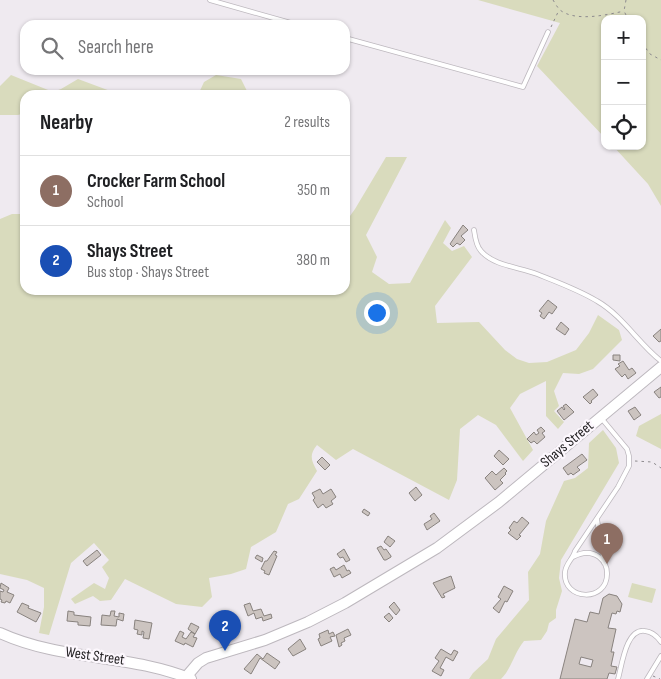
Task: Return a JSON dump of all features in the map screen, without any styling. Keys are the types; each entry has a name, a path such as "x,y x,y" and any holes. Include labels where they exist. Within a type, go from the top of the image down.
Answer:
{"main road":[{"name":"Shays Street","path":"189,678 198,663 206,658 265,640 308,622 345,603 437,548 492,507 661,367"},
{"name":"West Street","path":"0,633 21,642 43,648 139,663 189,678"}],"lane":[{"path":"210,0 280,20"},
{"path":"350,39 523,87 548,32"},
{"path":"474,230 480,250 491,260 537,274 598,301 622,321 649,352 661,361"},
{"path":"596,519 607,572 604,585 597,592 584,595 572,590 565,578 567,565 579,545 596,519 623,478 629,461 629,454 625,446 600,417"},
{"path":"573,557 581,553 590,553 598,556 604,563"},
{"path":"618,679 626,648 634,634 641,631 651,633 661,642"},
{"path":"647,679 661,656"}],"path":[{"path":"553,0 566,13 579,16 608,15 624,11"},
{"path":"626,0 624,11 626,15"},
{"path":"548,32 560,9"},
{"path":"646,48 650,54 661,60"},
{"path":"629,461 652,462 661,468"}],"green space":[{"path":"478,0 661,0 661,206 648,184 617,150 646,150 646,15 601,15 601,134 537,66 560,23"},
{"path":"11,75 48,90 20,90 20,114 0,115 0,86"},
{"path":"216,75 241,79 246,90 200,90 204,82"},
{"path":"78,79 108,90 58,90"},
{"path":"386,157 407,157 366,235 377,257 372,272 389,284 410,283 445,220 451,228 443,243 452,251 464,246 472,257 435,306 437,323 479,322 505,350 517,359 529,363 547,362 576,350 589,333 598,315 619,330 622,340 593,369 579,374 563,373 554,391 559,406 554,411 564,422 558,429 546,416 546,381 520,394 510,408 533,450 523,461 496,425 478,415 460,429 457,480 449,500 353,449 336,460 317,445 312,458 317,471 299,499 288,504 276,532 251,547 246,569 209,578 212,597 202,607 176,604 125,579 111,600 100,601 93,596 75,604 71,599 94,583 105,589 109,578 102,567 109,560 94,543 71,563 49,635 39,633 44,607 44,588 27,580 0,574 0,219 12,214 20,214 20,295 350,295 350,216"},
{"path":"661,414 661,449 636,436 639,426"},
{"path":"603,430 616,448 619,463 561,560 559,578 562,591 556,610 556,618 549,623 547,631 541,640 524,641 501,679 469,679 488,659 496,639 529,600 528,572 540,554 546,521 564,481 575,478 588,468 589,443"},
{"path":"632,583 656,589 652,603 628,597"}],"building":[{"path":"463,225 468,230 461,236 465,240 460,245 457,243 453,247 450,244"},
{"path":"548,300 557,307 552,314 549,312 544,319 540,316 542,313 539,311"},
{"path":"561,322 569,329 565,335 556,329"},
{"path":"661,329 661,341 659,342 653,336"},
{"path":"613,355 620,355 620,361 613,360"},
{"path":"623,361 629,370 632,368 636,373 628,379 625,374 622,377 615,369"},
{"path":"661,387 661,397 659,398 654,392"},
{"path":"593,389 598,395 590,404 583,397"},
{"path":"566,404 574,412 564,420 557,411 562,407 564,410 563,406"},
{"path":"635,407 641,415 634,420 628,411"},
{"path":"541,427 545,431 542,433 545,437 537,444 534,441 531,443 527,439 534,432 536,435 539,433 537,430"},
{"path":"499,450 509,459 503,465 494,456"},
{"path":"582,454 587,460 577,467 580,470 573,475 571,473 568,475 563,468"},
{"path":"322,457 330,465 325,470 317,462"},
{"path":"504,468 507,471 506,474 500,480 503,483 495,490 485,478 492,471 496,475"},
{"path":"416,487 422,495 415,501 409,493"},
{"path":"320,489 323,494 331,489 336,497 331,501 333,504 326,508 323,504 318,508 313,500 315,498 312,493"},
{"path":"364,509 370,513 368,516 362,512"},
{"path":"434,513 440,521 427,530 424,524 432,519 430,516"},
{"path":"522,517 529,523 517,540 508,533 511,530 509,528 514,521 517,523"},
{"path":"388,536 395,541 390,547 384,542"},
{"path":"381,546 391,556 386,560 384,560 377,548"},
{"path":"344,549 350,560 346,562 343,557 340,558 337,554"},
{"path":"97,550 101,555 87,566 83,561"},
{"path":"274,551 277,552 275,555 277,556 269,575 261,569"},
{"path":"257,555 263,558 262,562 255,558"},
{"path":"344,565 347,571 349,570 351,573 342,578 340,574 334,577 330,569 334,567 336,570"},
{"path":"451,576 455,588 443,594 445,597 442,598 433,583"},
{"path":"1,583 9,588 7,592 14,595 10,603 6,601 5,603 1,602 0,591 3,592 4,590 0,588"},
{"path":"504,586 513,591 499,613 493,608 501,599 498,597"},
{"path":"609,594 617,596 622,604 620,612 612,613 608,628 616,629 611,652 614,652 611,666 617,667 615,674 609,673 607,679 560,679 575,619 587,622 590,612 599,614 603,598","holes":["581,657 593,660 591,667 579,664"]},
{"path":"394,602 400,610 396,615 389,607"},
{"path":"22,603 29,606 28,608 41,613 36,622 17,612"},
{"path":"250,603 253,611 261,609 264,616 271,614 272,618 263,621 262,617 256,619 254,613 248,616 244,605"},
{"path":"68,611 74,612 74,615 91,617 90,626 78,625 78,622 67,621"},
{"path":"111,611 115,611 114,616 119,617 119,613 124,614 123,621 117,619 116,626 101,625 102,615 110,616"},
{"path":"389,613 393,618 389,622 384,617"},
{"path":"135,620 152,623 149,639 143,638 144,632 142,631 142,635 137,634 138,630 134,629"},
{"path":"191,623 199,627 195,634 188,629"},
{"path":"348,629 351,635 344,638 345,641 339,647 336,635"},
{"path":"328,630 329,634 333,632 335,636 330,637 332,641 321,646 318,639 320,638 319,634"},
{"path":"180,631 184,633 182,637 186,639 191,632 195,634 193,637 197,638 193,647 175,641"},
{"path":"300,639 306,649 293,656 288,649"},
{"path":"441,649 451,655 454,650 458,652 453,661 446,657 440,668 444,670 441,676 432,671 439,661 435,658"},
{"path":"267,653 280,662 275,669 260,658 251,674 244,669 257,654 263,659"}],"place":[{"name":"Crocker Farm School","path":"607,564"},
{"name":"Shays Street","path":"225,651"}]}
